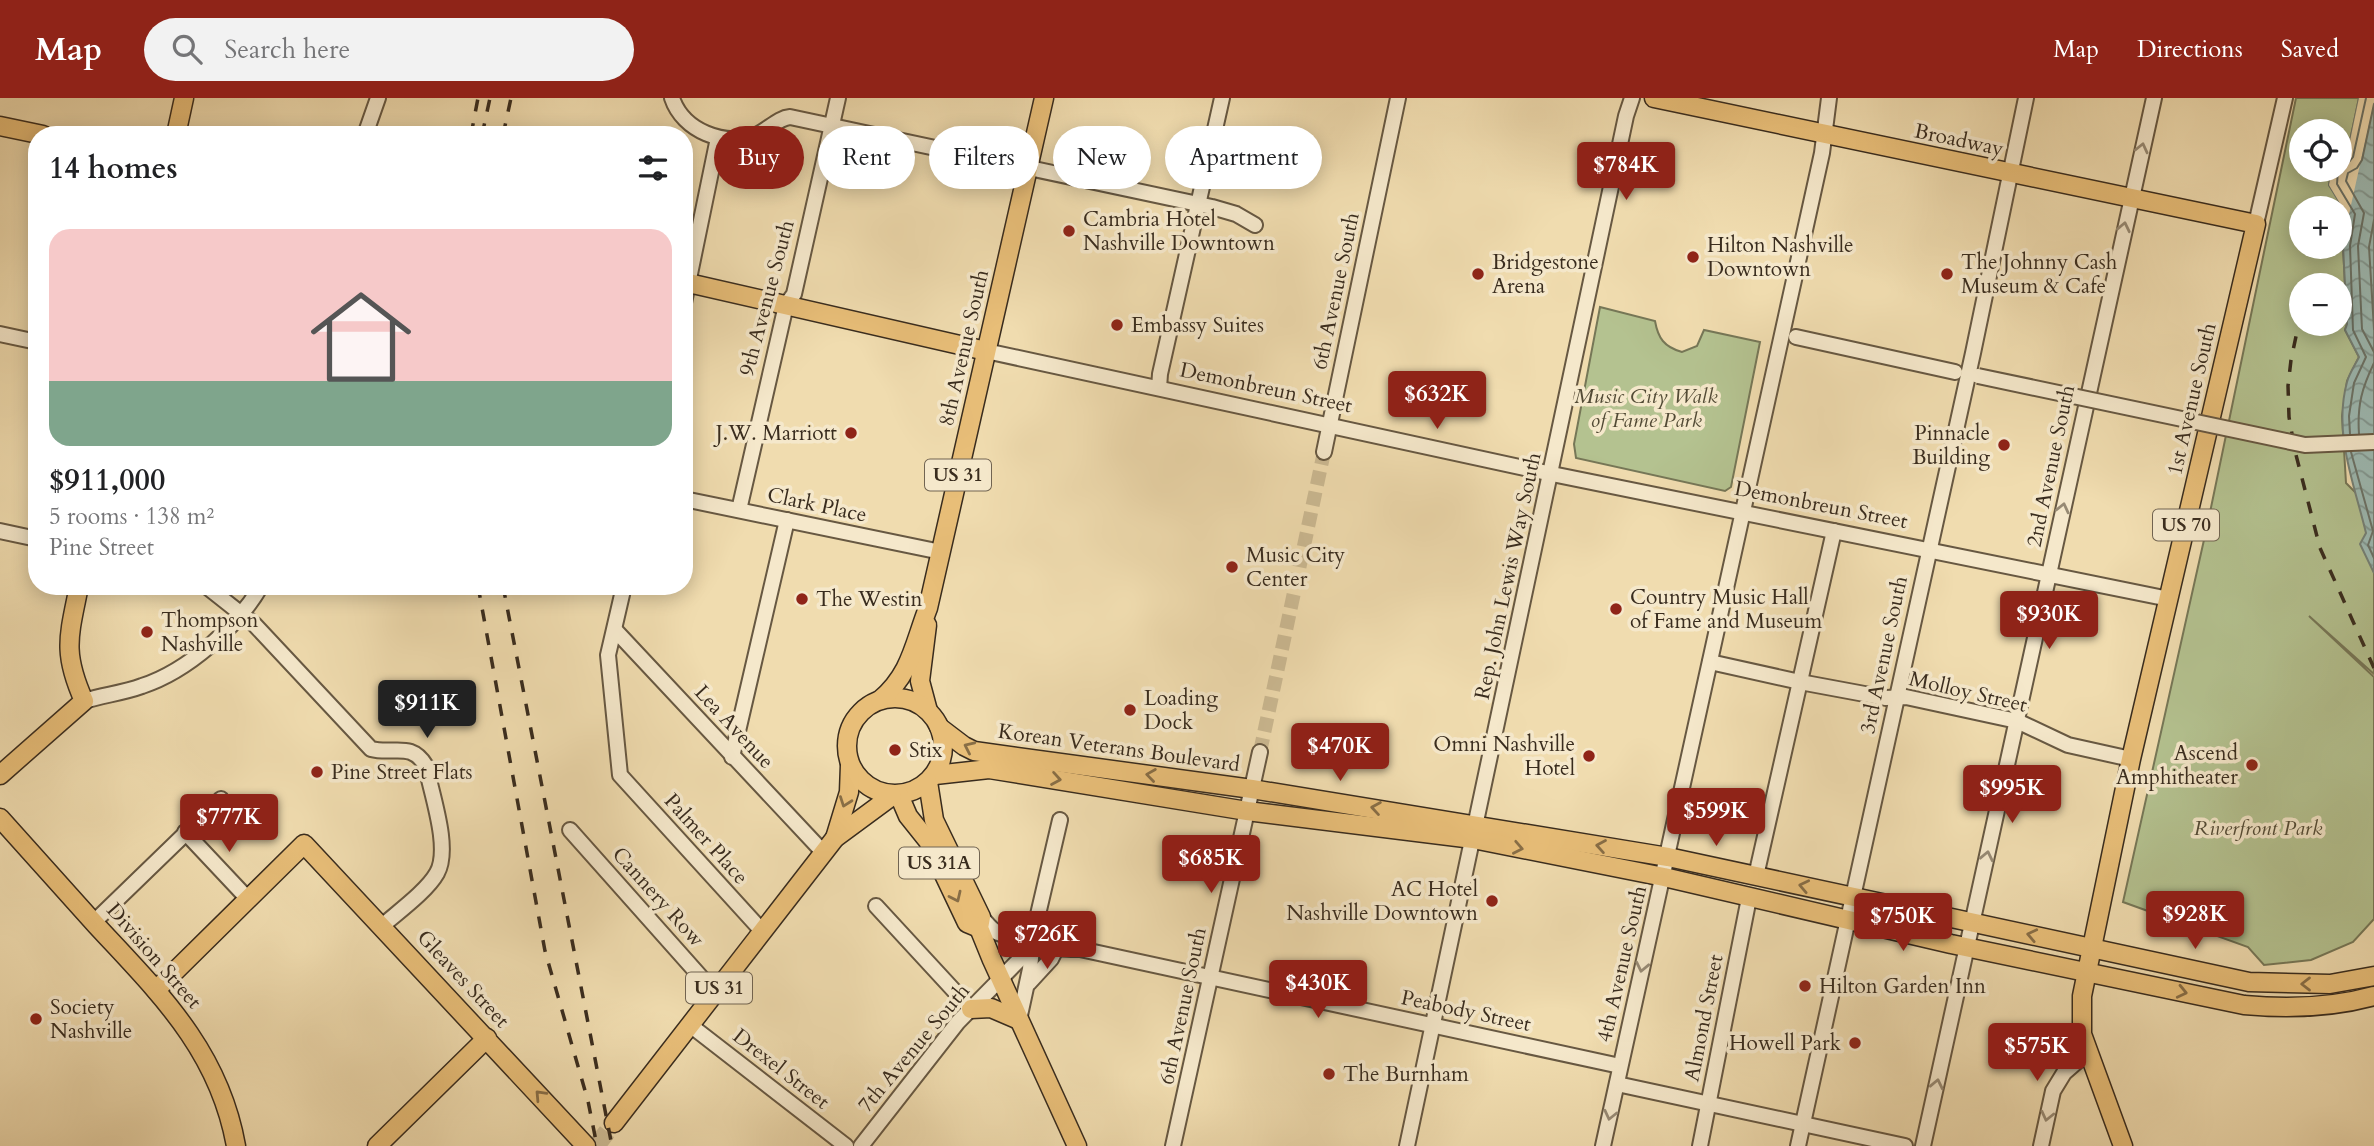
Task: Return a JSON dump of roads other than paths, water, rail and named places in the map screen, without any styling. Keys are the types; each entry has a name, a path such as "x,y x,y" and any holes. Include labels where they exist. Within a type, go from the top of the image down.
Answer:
{"main road":[{"path":"178,126 184,98"},
{"name":"8th Avenue South","path":"1038,126 1044,98"},
{"name":"Broadway","path":"1654,98 2256,224"},
{"path":"0,127 28,132"},
{"name":"8th Avenue South","path":"880,700 894,688 909,666 928,608 1023,189"},
{"name":"1st Avenue South","path":"2088,1052 2082,1034 2080,1008 2087,972 2131,759 2256,224"},
{"name":"Demonbreun Street","path":"693,285 986,351"},
{"path":"0,775 84,701 69,659 69,637 77,595"},
{"name":"8th Avenue South","path":"928,608 926,648 920,681 928,711"},
{"path":"880,700 906,699 928,711"},
{"name":"US 31","path":"835,838 849,792 850,765 847,743 854,721 861,712 880,700"},
{"name":"US 31","path":"928,711 939,727"},
{"path":"931,778 943,754 939,727"},
{"name":"Korean Veterans Boulevard","path":"939,727 974,751 1252,789 1475,832 1967,948 2210,999 2272,1007 2332,1005 2374,996"},
{"path":"850,765 866,785 895,795"},
{"name":"Korean Veterans Boulevard","path":"931,778 989,769 1247,811 1475,832 1668,857 2260,983 2330,984 2374,976"},
{"name":"US 31","path":"614,1124 835,838 895,795 912,791 931,778"},
{"name":"US 31A","path":"931,778 934,820 980,922 1000,979 1077,1146"},
{"name":"US 31A","path":"895,795 929,841 967,923 980,922"},
{"name":"Division Street","path":"0,818 190,1031 220,1085 236,1146"},
{"name":"Gleaves Street","path":"248,899 304,844 586,1146"},
{"path":"156,990 248,899"},
{"path":"971,1009 991,1008 1019,1020"},
{"path":"377,1146 487,1038"},
{"name":"US 70","path":"2088,1052 2123,1146"}],"street":[{"path":"368,126 378,98"},
{"path":"672,98 687,121 714,135"},
{"name":"9th Avenue South","path":"832,126 838,98"},
{"path":"1159,388 1222,98"},
{"name":"6th Avenue South","path":"1324,452 1398,98"},
{"name":"Rep. John Lewis Way South","path":"1407,1146 1632,98"},
{"name":"4th Avenue South","path":"1603,1146 1822,153 1829,98"},
{"name":"3rd Avenue South","path":"1798,1146 1973,352 2026,98"},
{"name":"2nd Avenue South","path":"1923,1146 2154,98"},
{"path":"2256,224 2285,98"},
{"path":"769,126 784,117 790,117 832,126"},
{"path":"693,252 714,160"},
{"path":"1039,170 1198,204 1236,214 1255,225"},
{"name":"9th Avenue South","path":"739,510 786,306 794,294 818,188"},
{"path":"0,334 28,340"},
{"path":"1796,337 1955,372"},
{"name":"Demonbreun Street","path":"986,351 1552,474 2169,599"},
{"path":"1978,376 2305,445 2374,442"},
{"name":"Clark Place","path":"693,501 940,552"},
{"path":"732,757 787,520"},
{"path":"0,531 28,537"},
{"path":"1756,876 1834,531"},
{"path":"218,595 242,613 371,749 412,751 426,766 442,847 440,867 433,878 382,926"},
{"path":"84,701 145,685 179,669 199,655 249,606 256,595"},
{"path":"615,630 622,595"},
{"name":"Lea Avenue","path":"615,630 823,852"},
{"name":"Palmer Place","path":"615,630 608,655 620,775 762,931"},
{"name":"Molloy Street","path":"1710,662 1886,698 1906,696 2017,721 2068,745 2131,759"},
{"name":"6th Avenue South","path":"1173,1146 1260,752"},
{"path":"94,922 221,799"},
{"path":"1019,1020 1060,820"},
{"name":"Cannery Row","path":"570,830 715,993"},
{"path":"185,832 248,899"},
{"name":"Almond Street","path":"1699,1146 1749,898"},
{"path":"876,906 971,1009"},
{"name":"Peabody Street","path":"980,922 1002,935 1056,949 1080,949 1620,1066"},
{"path":"1000,979 1033,943"},
{"path":"1026,985 1051,959 1056,949"},
{"name":"7th Avenue South","path":"861,1146 971,1009 1000,979"},
{"name":"Drexel Street","path":"690,1025 846,1146"},
{"path":"2040,1146 2053,1091 2064,1073 2088,1052"},
{"path":"1616,1084 1905,1146"}],"water":[{"path":"2359,98 2374,98 2374,573 2360,544 2366,533 2351,477 2342,420 2348,379 2359,357 2348,336 2352,336 2352,273 2344,273 2344,259 2352,259 2352,196 2336,196 2329,185 2330,182 2352,182 2352,131"}],"tunnel":[{"path":"1260,752 1324,452"},
{"path":"596,1146 614,1123"}],"railway":[{"path":"473,126 478,98"},
{"path":"484,126 490,98"},
{"path":"505,126 511,98"},
{"path":"2296,336 2288,386 2289,417 2295,451 2320,548 2374,668"},
{"path":"480,595 545,951 588,1101 597,1146"},
{"path":"505,595 612,1146"}],"place":[{"name":"Cambria Hotel Nashville Downtown","path":"1069,231"},
{"name":"Hilton Nashville Downtown","path":"1693,257"},
{"name":"Bridgestone Arena","path":"1478,274"},
{"name":"The Johnny Cash Museum & Cafe","path":"1947,274"},
{"name":"Embassy Suites","path":"1117,325"},
{"name":"J.W. Marriott","path":"851,433"},
{"name":"Pinnacle Building","path":"2004,445"},
{"name":"Music City Center","path":"1232,567"},
{"name":"The Westin","path":"802,599"},
{"name":"Country Music Hall of Fame and Museum","path":"1616,609"},
{"name":"Thompson Nashville","path":"147,632"},
{"name":"Loading Dock","path":"1130,710"},
{"name":"Stix","path":"895,750"},
{"name":"Omni Nashville Hotel","path":"1589,756"},
{"name":"Ascend Amphitheater","path":"2252,765"},
{"name":"Pine Street Flats","path":"317,772"},
{"name":"AC Hotel Nashville Downtown","path":"1492,901"},
{"name":"Hilton Garden Inn","path":"1805,986"},
{"name":"Society Nashville","path":"36,1019"},
{"name":"Howell Park","path":"1855,1043"},
{"name":"The Burnham","path":"1329,1074"}],"park label":[{"name":"Music City Walk of Fame Park","path":"1646,408"},
{"name":"Riverfront Park","path":"2258,828"}]}
